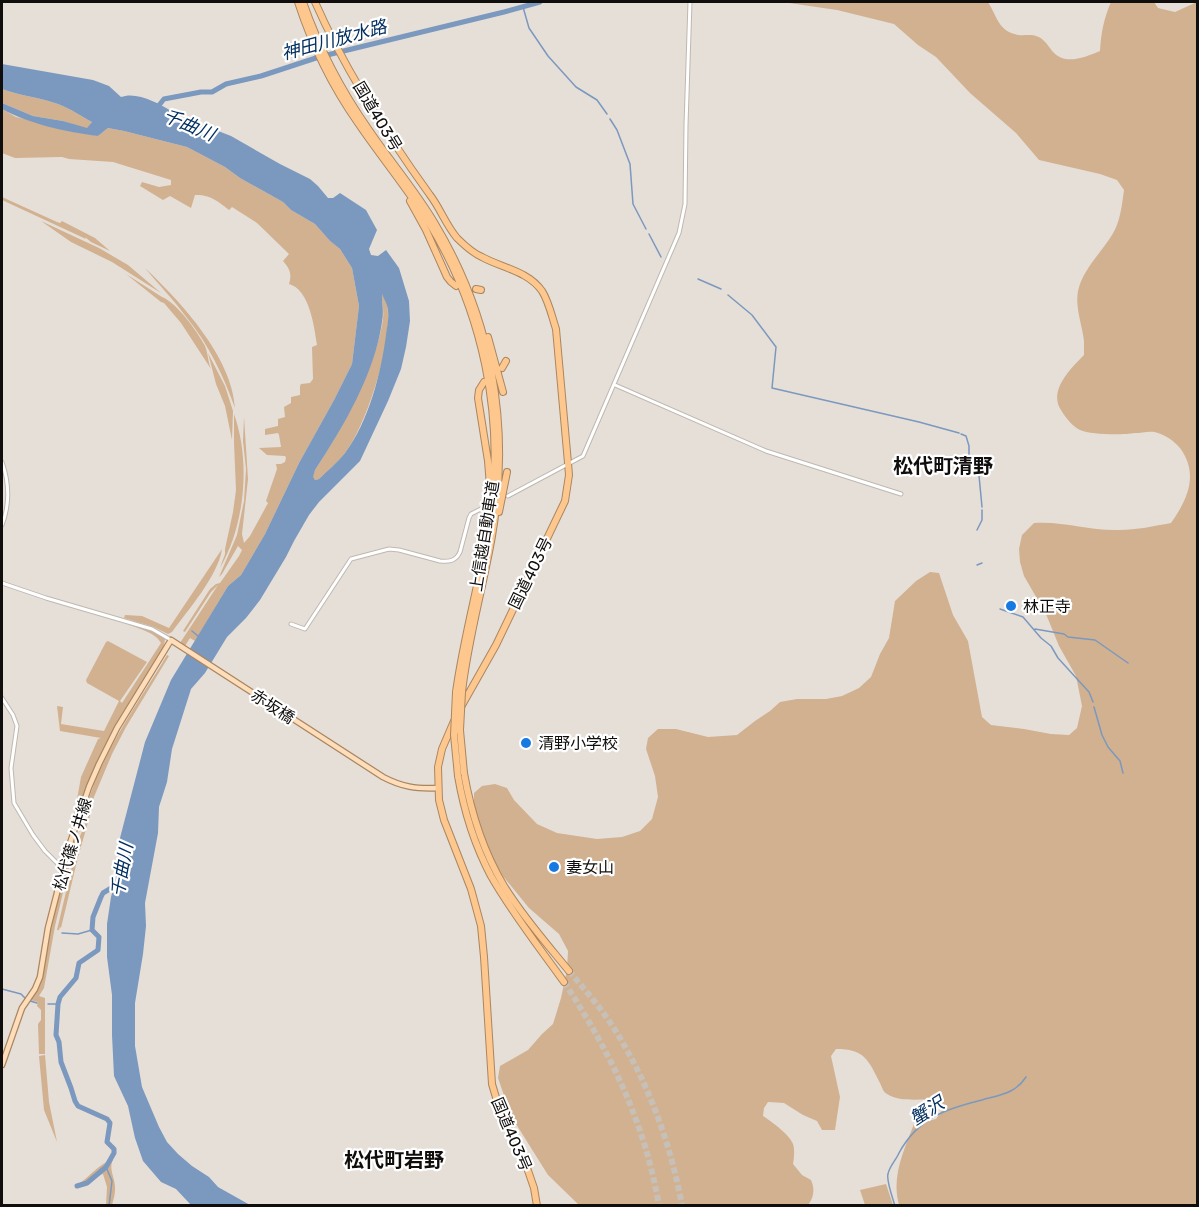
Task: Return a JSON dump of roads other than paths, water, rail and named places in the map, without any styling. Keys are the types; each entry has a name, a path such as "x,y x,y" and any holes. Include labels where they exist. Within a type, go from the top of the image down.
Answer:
{"highway":[{"name":"上信越自動車道","path":"298,2 347,106 437,237 459,282 476,327 489,386 494,433 494,483 484,550 460,659 454,735 464,803 472,833 491,876 564,982"},
{"name":"上信越自動車道","path":"303,2 316,43"},
{"name":"国道403号","path":"315,2 346,64 399,152 432,197 456,237 482,257 530,279 541,291 556,330 569,475 565,501 496,645 459,710 446,738 438,767 439,800 444,820 471,888 481,926 492,1084 500,1111 524,1159 534,1188 537,1206"},
{"name":"上信越自動車道","path":"332,75 434,221 463,278 487,348 496,400 500,466 492,535 459,692"},
{"path":"367,137 412,204 447,277 456,286"},
{"path":"463,278 486,333 503,392"},
{"path":"502,368 506,361"},
{"path":"484,382 480,387 478,398 490,486 484,550"},
{"path":"482,588 507,472"},
{"name":"上信越自動車道","path":"461,774 478,830 496,872 527,919 569,971"}],"main road":[{"name":"赤坂橋","path":"173,641 370,769 397,784 408,788 438,788"},
{"name":"松代篠ノ井線","path":"2,1065 22,1008 40,977 48,928 63,867 89,787 106,747 122,719 173,641"}],"street":[{"path":"508,496 583,456 668,262 684,216 690,2"},
{"path":"614,384 765,451 902,494"},
{"path":"2,462 8,486 2,525"},
{"path":"291,624 305,629 351,559 389,549 440,561 454,560 460,552 468,518 485,507"},
{"path":"2,583 152,629 173,641"},
{"path":"2,698 16,721 17,730 11,768 14,803 45,851 63,867"}],"water":[{"name":"千曲川","path":"2,64 93,80 109,86 121,97 140,97 171,111 169,115 171,123 195,122 231,136 310,179 328,198 333,198 340,193 366,210 377,230 369,249 371,255 378,256 386,250 399,268 409,301 410,321 401,369 360,461 309,515 260,600 227,637 205,673 191,689 172,749 167,782 159,807 158,833 145,903 146,926 135,1003 135,1046 142,1087 167,1142 218,1187 250,1205 191,1205 176,1189 161,1182 143,1161 128,1106 114,1076 107,924 117,874 120,838 145,742 171,680 228,586 241,575 265,534 299,463 352,364 359,306 352,268 340,249 315,224 225,167 187,147 108,128 98,136 36,123 2,109 2,103 33,116 87,128 92,122 58,104 2,89","holes":["382,294 388,309 388,323 373,396 361,426 345,453 319,479 315,480 313,477 315,470 347,418 373,361 382,322"]}],"waterway":[{"name":"神田川放水路","path":"156,109 164,99 212,92 226,84 261,76 319,57 540,2"},
{"path":"523,7 529,28 548,56 576,87 597,100 607,114"},
{"path":"610,119 617,130 630,164 633,204 646,229"},
{"path":"649,234 661,257"},
{"path":"698,279 721,289"},
{"path":"728,295 752,315 776,347 772,388 959,433"},
{"path":"961,434 966,436 969,458"},
{"path":"969,462 978,465 982,507"},
{"path":"977,530 982,520 982,510"},
{"path":"977,565 982,563"},
{"path":"1000,609 1023,617 1051,646 1058,658 1089,692 1093,702"},
{"path":"1035,629 1064,634 1068,637 1095,640 1128,663"},
{"path":"192,631 198,636"},
{"path":"1094,707 1102,735 1108,747 1120,761 1123,773"},
{"name":"千曲川","path":"77,1186 87,1183 106,1167 114,1149 107,1142 110,1123 107,1119 78,1106 75,1101 61,1062 56,1035 58,1004 60,997 76,978 79,963 98,950 99,937 92,930 93,917 103,893 118,884"},
{"path":"62,933 78,934 92,930"},
{"path":"2,989 21,994 26,999"},
{"path":"30,1001 37,1003"},
{"path":"48,1004 58,1004"},
{"name":"蟹沢","path":"895,1206 888,1181 889,1171 915,1131 944,1111 1012,1090 1026,1077"},
{"path":"106,1167 112,1181 109,1206"}],"tunnel":[{"path":"569,971 610,1022 638,1071 665,1137 682,1206"},
{"path":"564,982 611,1061 624,1089 645,1145 659,1206"}],"place":[{"name":"林正寺","path":"1011,606"},
{"name":"清野小学校","path":"526,743"},
{"name":"妻女山","path":"554,867"}],"district":[{"name":"松代町清野","path":"943,466"},
{"name":"松代町岩野","path":"394,1160"}]}
